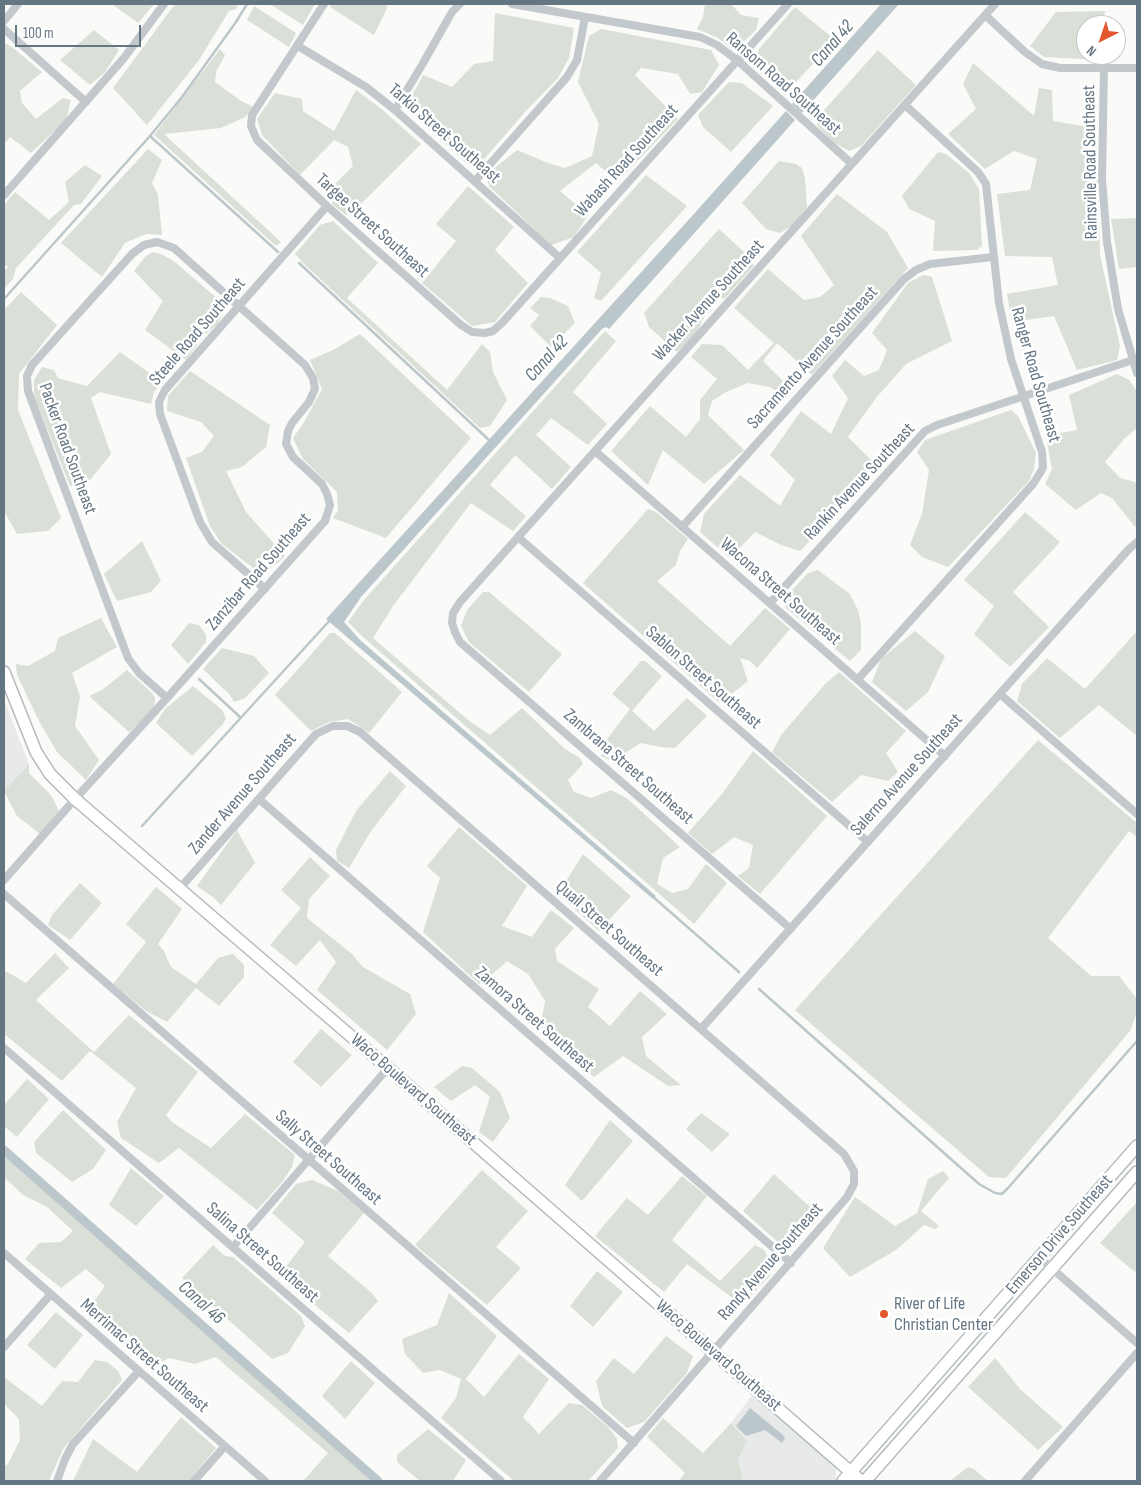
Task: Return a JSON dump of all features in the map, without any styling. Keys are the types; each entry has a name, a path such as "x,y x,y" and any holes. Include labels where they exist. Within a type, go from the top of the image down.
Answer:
{"street":[{"path":"4,22 18,4"},
{"path":"4,196 124,58 164,4"},
{"path":"298,46 324,4"},
{"path":"395,110 452,12 460,4"},
{"name":"Ransom Road Southeast","path":"512,4 700,37 717,45 736,60 852,164"},
{"name":"Wabash Road Southeast","path":"485,333 493,331 502,323 788,4"},
{"name":"Wacker Avenue Southeast","path":"452,623 453,613 460,602 994,4"},
{"path":"985,15 1025,52 1042,64 1060,68 1137,68"},
{"path":"474,181 567,77 577,60 585,17"},
{"path":"4,29 86,102"},
{"name":"Tarkio Street Southeast","path":"298,46 360,82 395,110 560,258"},
{"name":"Targee Street Southeast","path":"298,46 252,115 251,126 257,140 327,206 461,325 472,332 485,333"},
{"name":"Rainsville Road Southeast","path":"1104,67 1102,180 1106,242 1118,310 1137,373"},
{"name":"Ranger Road Southeast","path":"858,680 1034,484 1043,468 1042,452 1011,359 998,303 989,197 986,184 978,172 905,105"},
{"name":"Steele Road Southeast","path":"265,589 212,542 200,522 160,414 159,402 165,390 327,206"},
{"name":"Zanzibar Road Southeast","path":"4,880 325,521 330,505 322,484 293,457 286,444 292,422 309,402 315,389 305,365 174,248 157,242"},
{"name":"Packer Road Southeast","path":"157,242 144,245 132,254 32,365 27,376 28,390 128,658 139,673 167,698"},
{"name":"Sacramento Avenue Southeast","path":"682,527 904,279 916,270 930,264 993,257"},
{"name":"Rankin Avenue Southeast","path":"770,603 925,432 937,425 1133,360"},
{"name":"Wacona Street Southeast","path":"595,451 945,756"},
{"name":"Sablon Street Southeast","path":"518,538 868,842"},
{"name":"Salerno Avenue Southeast","path":"701,1029 1137,542"},
{"name":"Zambrana Street Southeast","path":"452,623 460,642 791,929"},
{"name":"Waco Boulevard Southeast","path":"4,672 36,752 50,774 713,1351 846,1477 861,1481"},
{"path":"1000,694 1137,814"},
{"name":"Zander Avenue Southeast","path":"181,888 316,734 333,726"},
{"name":"Quail Street Southeast","path":"333,726 347,726 360,732 844,1154 854,1171"},
{"name":"Zamora Street Southeast","path":"258,799 791,1263"},
{"name":"Sally Street Southeast","path":"4,894 308,1161 634,1443"},
{"name":"Salina Street Southeast","path":"4,1048 501,1481"},
{"path":"233,1247 388,1068"},
{"name":"Emerson Drive Southeast","path":"846,1477 1137,1146"},
{"name":"Randy Avenue Southeast","path":"600,1481 847,1197 854,1184 854,1171"},
{"name":"Emerson Drive Southeast","path":"865,1481 1137,1172"},
{"name":"Merrimac Street Southeast","path":"4,1253 265,1481"},
{"path":"1040,1258 1137,1343"},
{"path":"4,1347 51,1294"},
{"path":"1025,1481 1137,1353"},
{"path":"57,1481 73,1444 139,1371"},
{"path":"194,1481 225,1446"}],"shaded area":[{"path":"112,4 154,4 138,23"},
{"path":"175,4 238,4 236,9 229,11 199,60 147,125 113,88"},
{"path":"270,4 315,4 303,25"},
{"path":"332,4 383,4 388,6 374,35 330,7"},
{"path":"705,4 731,4 741,15 759,18 756,30 734,51 718,38 697,29 703,17"},
{"path":"881,4 899,4 802,113 792,104"},
{"path":"254,6 296,33 289,47 247,20"},
{"path":"795,7 835,40 786,93 754,65 759,49"},
{"path":"1105,11 1104,15 1076,15 1076,59 1044,57 1030,46 1056,12"},
{"path":"495,13 574,28 569,58 558,78 525,112 480,164 465,162 424,125 407,105 423,75 452,87 474,64 493,61"},
{"path":"601,29 711,50 719,65 702,92 690,94 678,74 641,68 635,75 678,119 617,182 596,163 560,191 588,215 574,237 551,245 489,186 486,175 517,150 565,168 592,156 599,124 578,82 589,36"},
{"path":"94,30 119,50 105,72 90,85 60,60"},
{"path":"4,43 12,47 42,72 20,91 22,103 36,119 63,98 71,100 66,120 31,153 10,137 4,144"},
{"path":"220,49 225,55 216,72 215,82 241,101 254,107 245,117 221,128 164,134 281,242 276,246 154,135"},
{"path":"878,50 916,85 861,146 849,151 833,142 817,125 817,118"},
{"path":"973,63 1034,116 1039,88 1052,90 1053,121 1096,128 1100,255 1120,346 1117,360 1077,370 1054,316 1012,322 1007,294 1058,285 1052,257 1005,256 997,194 1030,190 1037,159 1014,151 985,169 948,134 976,109 963,84"},
{"path":"729,82 742,83 773,106 731,152 703,127 698,115"},
{"path":"356,90 379,107 421,144 361,204 346,215 333,205 329,190 353,166 348,147 334,140 300,175 262,135 257,119 275,93 302,99 303,111 334,131"},
{"path":"786,111 795,120 609,329 606,327 602,329 361,597 344,622 360,640 656,896 653,899 326,619"},
{"path":"148,149 162,160 152,183 158,195 162,235 146,234 125,243 102,277 61,243"},
{"path":"938,152 946,154 969,173 979,189 982,246 977,250 933,251 935,221 909,209 902,196"},
{"path":"779,161 796,164 802,168 805,178 807,207 795,224 780,233 766,229 742,203"},
{"path":"85,165 102,176 81,204 74,205 16,268 13,279 4,289 4,271 8,267 4,264 4,205 15,192 49,220 69,202 65,182"},
{"path":"646,175 687,206 601,301 594,298 601,273 577,252"},
{"path":"468,186 514,227 495,250 528,283 495,322 472,326 422,283 456,241 436,224"},
{"path":"837,194 887,232 908,268 812,375 777,343 763,361 790,388 782,396 770,387 748,383 726,392 712,401 708,415 744,450 704,484 663,450 648,485 611,451 650,406 686,437 700,419 700,400 717,379 691,357 702,344 722,345 748,370 774,343 734,308 768,269 804,300 820,297 834,285 801,236"},
{"path":"1137,218 1137,267 1119,269 1111,219"},
{"path":"333,221 378,263 347,298 447,390 482,344 490,352 493,372 507,400 490,426 480,428 295,254 320,225"},
{"path":"719,229 745,253 754,266 725,298 718,299 702,320 698,332 677,352 649,327 644,313"},
{"path":"153,252 175,262 227,307 217,325 204,335 186,360 145,330 163,301 134,271 145,257"},
{"path":"923,275 932,277 952,341 906,364 876,398 848,437 879,468 800,551 781,545 755,532 730,558 700,532 704,514 740,475 780,506 795,480 770,455 801,411 831,434 848,398 832,376 845,360 864,376 879,370 887,350 872,333 908,283"},
{"path":"21,292 57,325 19,374 18,410 61,518 48,531 17,534 4,511 4,310"},
{"path":"541,297 550,298 568,306 575,323 551,347 530,326 539,315 530,308"},
{"path":"605,331 616,341 573,392 607,424 588,445 551,418 536,435 571,467 552,489 515,455 490,485 526,516 513,531 471,503 393,606 373,638 468,720 490,735 522,708 565,749 580,758 583,764 568,780 574,792 591,798 611,790 628,799 680,847 663,858 657,884 672,893 688,889 706,864 727,883 694,924 348,622 364,600"},
{"path":"360,334 471,438 386,538 333,518 338,510 337,492 303,459 293,438 322,389 310,360 335,349"},
{"path":"120,352 162,382 154,392 151,404 100,392 91,398 111,454 90,480 70,486 34,396 34,380 42,367 54,370 58,378 87,386"},
{"path":"190,371 270,425 266,447 242,467 226,471 246,512 285,556 261,574 222,544 210,526 186,458 202,452 214,436 201,422 167,411 168,396"},
{"path":"1117,374 1129,380 1136,390 1137,428 1124,439 1105,462 1120,478 1135,482 1137,486 1137,526 1135,527 1112,498 1101,493 1076,510 1045,484 1052,469 1046,436 1077,430 1069,395"},
{"path":"1011,410 1018,416 1036,453 1034,469 1029,481 948,567 922,557 910,545 922,514 929,470 917,452 925,440"},
{"path":"648,509 656,512 688,539 680,551 676,565 657,581 730,646 765,608 790,629 757,668 750,661 740,658 748,681 720,703 583,583"},
{"path":"1025,512 1060,542 1013,592 1049,627 1010,667 974,634 994,606 964,580"},
{"path":"142,541 161,581 151,592 117,601 104,574"},
{"path":"818,570 850,594 858,610 861,624 861,650 850,661 786,608 784,599 808,573"},
{"path":"483,592 489,592 562,654 529,692 469,642 461,626 467,610"},
{"path":"101,618 117,647 72,673 80,696 75,726 99,760 86,780 57,752 39,721 17,675 16,664 28,666 55,651 58,638"},
{"path":"189,623 199,625 206,635 206,642 188,664 171,645"},
{"path":"915,631 945,656 928,692 906,711 872,682 881,659"},
{"path":"1137,631 1137,736 1099,705 1060,738 1017,701 1022,684 1047,658 1085,689"},
{"path":"330,633 335,633 402,692 369,733 348,719 329,722 311,731 275,695"},
{"path":"222,648 254,656 269,673 245,698 234,702 230,695 203,669"},
{"path":"641,661 645,661 662,676 632,711 654,731 687,698 707,716 675,748 641,743 612,761 601,756 608,738 630,709 612,694"},
{"path":"127,670 155,698 154,708 129,732 89,696 102,690"},
{"path":"839,672 906,731 886,753 898,772 888,781 861,775 832,802 772,752 781,735 825,684"},
{"path":"193,686 222,710 226,718 223,724 192,756 156,723 165,709"},
{"path":"4,700 29,764 4,791"},
{"path":"1038,740 1137,823 1137,837 1129,831 1048,938 1091,976 1119,976 1137,999 1137,1013 1130,1031 1006,1178 989,1177 795,1010"},
{"path":"753,751 827,816 760,894 738,876 749,868 753,845 734,837 712,854 688,833 722,794"},
{"path":"29,764 29,773 51,795 59,811 40,834 17,816 4,791"},
{"path":"390,771 406,786 371,831 349,868 337,861 336,850 356,811"},
{"path":"459,827 527,886 502,926 532,937 551,910 574,928 555,949 557,961 599,989 588,1007 610,1026 640,991 667,1014 642,1037 646,1056 681,1085 668,1086 623,1056 594,1077 540,1030 545,1001 528,974 507,961 479,984 423,932 440,878 427,866"},
{"path":"237,830 255,863 221,905 197,886"},
{"path":"583,854 631,896 599,931 558,894"},
{"path":"310,857 330,876 309,899 307,918 352,954 363,967 410,994 416,1014 387,1050 317,990 336,962 320,940 296,966 270,945 301,908 281,890"},
{"path":"80,883 102,903 70,940 48,925 52,915"},
{"path":"156,887 182,909 158,944 164,951 171,967 196,984 218,958 233,954 244,965 244,977 219,1006 196,988 167,1022 146,1011 113,984 146,942 126,924"},
{"path":"55,953 69,968 36,1000 94,1052 129,1015 198,1072 166,1115 172,1122 211,1148 245,1114 295,1155 292,1167 283,1181 257,1210 179,1148 159,1163 121,1138 117,1122 136,1088 90,1051 62,1081 4,1034 4,970 26,983"},
{"path":"321,1029 352,1055 321,1087 293,1062"},
{"path":"462,1066 472,1068 500,1092 510,1118 493,1142 479,1132 490,1097 475,1085 451,1101 434,1087"},
{"path":"27,1079 49,1099 17,1137 4,1126 4,1105"},
{"path":"63,1110 106,1150 93,1169 72,1182 36,1153 34,1142"},
{"path":"701,1113 730,1134 712,1152 686,1129"},
{"path":"610,1120 633,1141 582,1201 565,1185"},
{"path":"4,1154 373,1481 303,1481 328,1453 216,1357 195,1364 169,1358 152,1366 86,1312 105,1286 86,1269 61,1288 25,1259 39,1243 61,1242 73,1231 47,1207 23,1195 4,1177"},
{"path":"131,1168 164,1196 136,1226 109,1205"},
{"path":"482,1170 528,1211 496,1247 521,1268 487,1305 415,1245"},
{"path":"943,1171 949,1178 921,1211 939,1226 935,1229 924,1225 896,1250 850,1277 823,1248 855,1197 895,1226 917,1213 928,1179"},
{"path":"774,1174 820,1216 796,1243 780,1244 743,1211"},
{"path":"682,1176 707,1196 672,1240 720,1281 755,1245 764,1250 773,1265 770,1276 742,1305 687,1264 664,1292 595,1236 627,1198 648,1215"},
{"path":"312,1180 338,1191 364,1213 328,1256 373,1294 378,1301 349,1333 279,1276 305,1242 272,1213 296,1184"},
{"path":"1137,1202 1137,1269 1135,1272 1100,1243"},
{"path":"213,1245 225,1256 233,1257 301,1316 305,1326 288,1353 272,1359 182,1278"},
{"path":"597,1271 623,1292 593,1327 570,1306"},
{"path":"449,1293 497,1336 466,1379 484,1397 519,1354 549,1379 523,1417 539,1434 569,1403 582,1405 608,1427 617,1439 618,1448 588,1481 514,1481 441,1418 456,1398 461,1379 440,1370 423,1373 405,1354 402,1339 437,1325"},
{"path":"56,1312 83,1335 55,1369 27,1345"},
{"path":"666,1336 693,1356 687,1373 644,1422 627,1428 602,1406 596,1381 614,1358 634,1374"},
{"path":"995,1358 1020,1389 1063,1427 1038,1450 968,1387"},
{"path":"95,1360 107,1362 118,1371 122,1380 63,1449 49,1481 4,1481 4,1466 8,1464 20,1440 19,1419 4,1404 4,1377 42,1406 62,1381 78,1382"},
{"path":"351,1361 375,1383 345,1419 322,1396"},
{"path":"753,1394 820,1452 836,1469 836,1481 743,1481 738,1460 747,1441 731,1423"},
{"path":"750,1408 783,1435 785,1438 782,1443 765,1430 746,1436 736,1426"},
{"path":"181,1417 216,1448 189,1481 73,1481 93,1439 137,1472"},
{"path":"663,1418 703,1453 731,1423 747,1441 738,1460 743,1481 679,1481 685,1473 647,1437"},
{"path":"428,1429 466,1460 453,1481 420,1481 397,1462 397,1455"},
{"path":"968,1467 974,1469 988,1481 950,1481"}],"waterway":[{"path":"4,299 150,136 182,97 247,4"},
{"path":"150,136 278,252"},
{"path":"299,263 490,441"},
{"path":"142,826 331,619"},
{"path":"199,679 240,717"},
{"path":"652,896 739,972"},
{"path":"759,989 979,1184 995,1193 1002,1194 1137,1041"},
{"name":"Canal 46","path":"4,1150 378,1481"}],"place":[{"name":"River of Life Christian Center","path":"884,1314"}],"water label":[{"name":"Canal 42","path":"833,44"},
{"name":"Canal 42","path":"547,359"}]}
